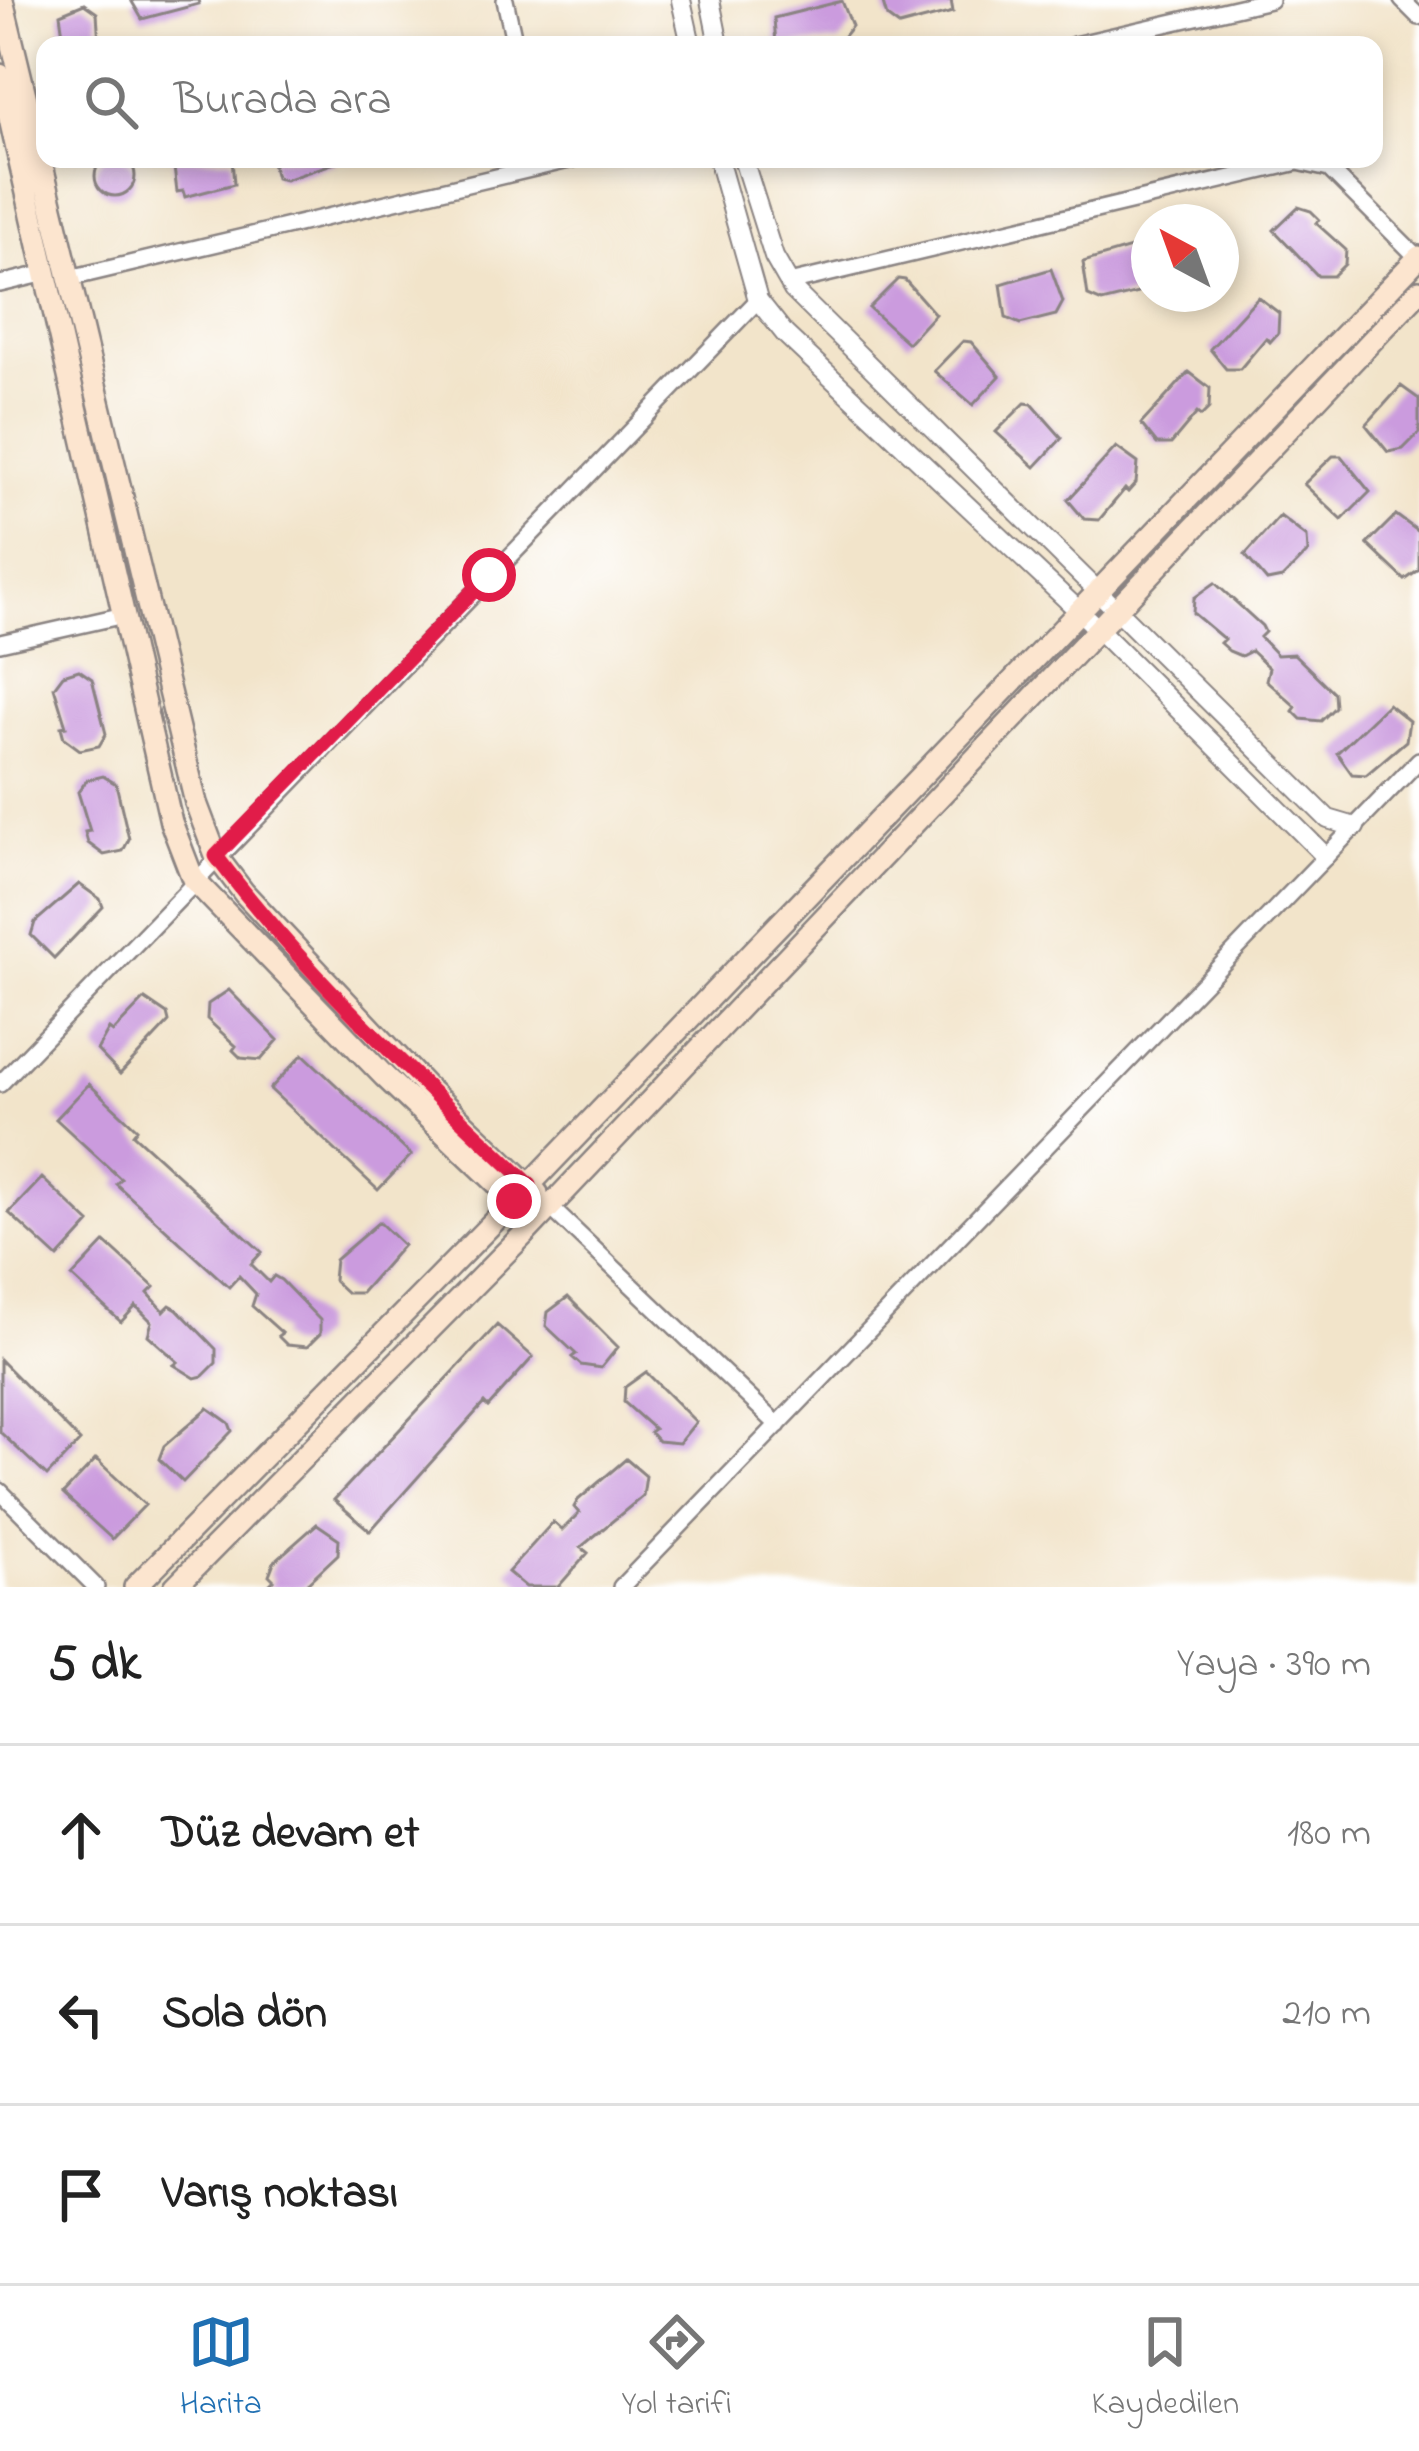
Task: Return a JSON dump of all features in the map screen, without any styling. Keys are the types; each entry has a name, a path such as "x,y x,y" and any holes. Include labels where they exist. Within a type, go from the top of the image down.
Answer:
{"main road":[{"path":"2,0 36,139"},
{"path":"0,74 42,274 171,822 193,879 383,1076 544,1214"},
{"path":"43,168 196,803 216,856 244,893 522,1193"},
{"path":"175,1587 544,1214 1419,258"},
{"path":"1106,600 1419,292"},
{"path":"135,1587 1088,620"}],"street":[{"path":"505,0 513,36"},
{"path":"681,0 689,36"},
{"path":"710,0 717,36"},
{"path":"1113,36 1270,0"},
{"path":"1402,0 1419,17"},
{"path":"70,278 519,168"},
{"path":"721,168 758,300 785,334 1088,620 1325,856"},
{"path":"746,168 774,257 789,283 854,355 1328,819 1354,826"},
{"path":"789,283 1273,168"},
{"path":"1325,168 1419,258"},
{"path":"0,284 42,274"},
{"path":"0,1084 193,879 758,300"},
{"path":"0,643 124,615"},
{"path":"621,1587 1419,760"},
{"path":"544,1214 778,1425"},
{"path":"0,1491 96,1587"}],"building":[{"path":"131,0 198,0 199,4 142,19"},
{"path":"882,0 951,0 953,12 899,26 887,17"},
{"path":"842,1 852,26 844,36 775,36 774,18"},
{"path":"84,4 97,13 98,36 64,36 60,14"},
{"path":"97,168 133,168 133,184 123,194 107,194 97,184"},
{"path":"174,168 233,168 234,184 185,197 183,191 177,192"},
{"path":"273,168 320,168 285,180 276,178"},
{"path":"1298,207 1311,211 1319,219 1316,223 1346,250 1345,264 1333,276 1318,276 1274,230"},
{"path":"1131,248 1131,295 1102,302 1088,296 1083,262"},
{"path":"1051,269 1063,302 1056,315 1020,324 1006,318 1001,284"},
{"path":"898,279 905,280 935,314 908,343 869,308"},
{"path":"1258,297 1279,313 1278,333 1270,342 1266,338 1240,369 1226,369 1210,349"},
{"path":"963,341 971,342 1000,376 973,405 934,371"},
{"path":"1189,372 1210,388 1209,408 1201,416 1197,413 1171,444 1157,444 1141,424"},
{"path":"1401,386 1419,399 1419,433 1403,449 1388,452 1366,425"},
{"path":"1025,403 1032,404 1062,438 1035,467 996,432"},
{"path":"1116,447 1138,463 1136,483 1099,520 1084,519 1068,500"},
{"path":"1333,456 1341,456 1370,492 1342,520 1304,484"},
{"path":"1396,515 1419,532 1419,570 1405,580 1367,544"},
{"path":"1280,516 1307,537 1308,552 1282,578 1267,581 1245,555"},
{"path":"1215,583 1262,626 1265,632 1260,637 1277,655 1294,654 1334,693 1335,707 1321,721 1301,719 1293,711 1296,707 1266,680 1269,668 1251,651 1241,656 1229,651 1220,643 1224,639 1193,613 1194,598"},
{"path":"79,670 92,679 106,734 99,746 80,750 64,738 61,727 66,726 54,687 63,675"},
{"path":"1388,704 1409,721 1406,741 1366,775 1352,774 1337,753"},
{"path":"103,776 116,784 129,839 123,851 104,855 88,843 85,832 90,831 78,792 87,780"},
{"path":"79,884 100,899 103,907 54,958 31,935 35,922"},
{"path":"229,990 278,1040 261,1060 241,1058 233,1050 236,1046 207,1019 208,1004"},
{"path":"145,999 167,1014 169,1022 120,1074 97,1050 109,1029 113,1032"},
{"path":"303,1054 411,1155 378,1190 270,1089"},
{"path":"89,1084 137,1129 133,1134 262,1252 251,1264 269,1282 274,1276 281,1280 320,1320 320,1334 307,1347 287,1345 278,1336 282,1333 252,1306 256,1294 239,1276 229,1287 116,1184 121,1179 56,1119"},
{"path":"42,1178 90,1223 58,1258 9,1213"},
{"path":"379,1222 403,1245 361,1293 347,1293 333,1280 335,1260"},
{"path":"105,1242 154,1287 148,1293 164,1311 170,1305 177,1309 216,1349 216,1363 203,1376 195,1378 174,1365 178,1362 148,1335 152,1322 136,1306 121,1322 72,1277"},
{"path":"568,1297 618,1347 601,1368 581,1365 572,1357 576,1354 546,1326 548,1312"},
{"path":"497,1325 533,1357 488,1407 484,1403 370,1531 334,1500"},
{"path":"0,1360 80,1441 47,1476 0,1432"},
{"path":"646,1372 696,1422 679,1443 658,1441 650,1432 654,1429 624,1402 625,1387"},
{"path":"208,1408 229,1423 232,1431 183,1482 159,1459 164,1446"},
{"path":"96,1459 145,1505 112,1539 63,1494"},
{"path":"626,1459 646,1476 643,1496 581,1547 588,1553 558,1587 526,1587 508,1572 553,1522 562,1530 579,1513 574,1507 578,1500"},
{"path":"317,1524 339,1539 338,1554 303,1587 267,1587 274,1580 269,1575 274,1562"}],"route":[{"path":"489,575 216,856 244,893 426,1087 530,1185 514,1201"}]}
